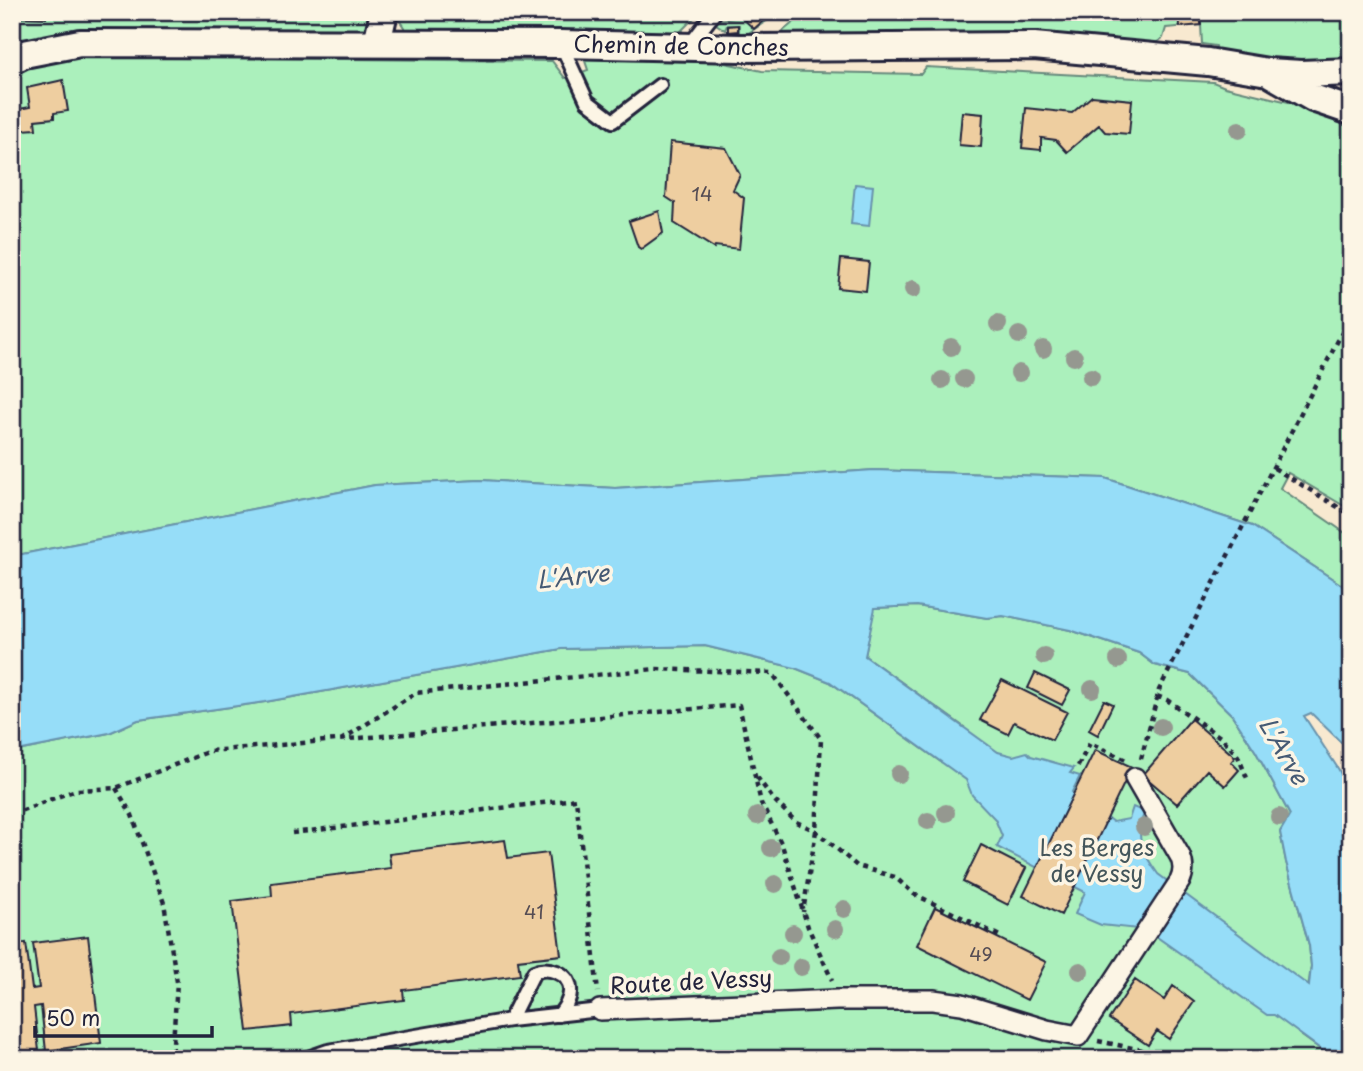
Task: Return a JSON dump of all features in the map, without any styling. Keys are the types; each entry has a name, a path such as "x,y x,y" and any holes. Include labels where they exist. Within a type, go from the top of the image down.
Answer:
{"street":[{"path":"377,43 384,12"},
{"name":"Chemin de Conches","path":"12,60 24,54 80,43 1034,46 1208,62 1268,72 1351,72"},
{"path":"1268,72 1313,98 1351,111"},
{"path":"1078,1037 1182,878 1182,860 1137,772"},
{"name":"Route de Vessy","path":"600,1010 836,1000 948,1001 1078,1037"}],"lane":[{"path":"688,47 715,12"},
{"path":"561,44 587,102 612,121 660,85"},
{"path":"510,1020 534,972 541,969 556,971 567,978 570,988 568,1002 559,1015"},
{"name":"Route de Vessy","path":"305,1059 328,1051 510,1020 600,1010"}],"path":[{"path":"1078,766 1090,743 1137,772 1158,693 1351,315"},
{"path":"1274,468 1351,515"},
{"path":"338,741 416,693 655,669 772,673 821,739 816,831 803,913"},
{"path":"1158,693 1223,738 1238,756 1247,778"},
{"path":"12,814 76,790 116,788 210,751 739,705 761,803 782,845 803,913 830,973 836,1000"},
{"path":"754,774 773,799 796,822 816,831 856,866 895,877 914,894 1002,937"},
{"path":"116,788 132,815 164,903 177,982 172,1059"},
{"path":"292,833 576,799 600,1010"},
{"path":"1078,1037 1186,1059"}],"green space":[{"path":"12,12 373,12 371,24 360,33 61,31 12,47"},
{"path":"394,12 700,12 677,35 407,32"},
{"path":"745,12 780,12 747,34 739,33 739,25 727,25 725,30 716,24 719,20 741,17"},
{"path":"806,12 1351,12 1351,60 1278,61 1216,54 1216,46 1202,44 1201,25 1166,28 1163,38 1153,45 777,36"},
{"path":"77,54 552,61 565,78 588,70 583,55 711,60 762,71 921,74 926,67 1213,82 1297,104 1351,128 1351,510 1288,473 1280,488 1351,537 1351,591 1252,526 1105,478 874,470 615,488 481,480 375,485 12,556 12,75 30,65"},
{"name":"Les Berges de Vessy","path":"917,606 987,618 1003,616 1070,630 1139,653 1155,665 1190,674 1232,715 1256,752 1290,815 1280,832 1309,945 1311,966 1302,1036 1334,1059 12,1059 12,752 109,733 138,720 265,702 561,649 705,646 795,668 830,682 941,762 964,727 865,656 874,608"}],"water":[{"path":"855,184 873,186 869,226 851,224"},
{"name":"L'Arve","path":"874,470 1105,478 1252,526 1351,591 1351,752 1311,713 1304,716 1339,770 1351,794 1351,1059 1334,1059 1274,1015 1267,1015 1154,935 1138,929 1101,925 1075,914 1085,892 997,847 1002,836 995,819 972,795 966,780 830,682 795,668 705,646 561,649 265,702 138,720 109,733 12,752 12,556 375,485 481,480 615,488","holes":["917,606 987,618 1003,616 1070,630 1139,653 1155,665 1190,674 1232,715 1256,752 1290,815 1280,832 1309,945 1309,986 1158,874 1148,860 1140,837 1145,812 1133,807 1129,819 1113,822 1072,792 1080,776 1070,773 1074,768 1031,756 1027,752 1013,756 998,752 865,656 875,608"]}],"building":[{"path":"12,12 46,12 46,18 12,17"},
{"path":"745,12 773,12 754,29 741,17"},
{"path":"1179,12 1201,12 1201,25 1180,27"},
{"path":"738,25 738,31 728,32 728,26"},
{"path":"63,80 68,111 54,113 54,118 35,120 36,129 22,130 19,109 30,107 27,88"},
{"path":"1092,96 1132,100 1129,134 1105,132 1099,125 1067,152 1056,140 1041,138 1041,150 1022,148 1026,108 1072,113"},
{"path":"962,112 983,114 981,147 959,145"},
{"path":"670,142 726,148 740,175 733,190 744,198 739,249 714,248 674,223 675,203 666,197"},
{"path":"659,211 663,233 641,249 629,221"},
{"path":"841,259 869,262 866,291 838,288"},
{"path":"1035,673 1070,690 1062,705 1028,688"},
{"path":"1002,680 1067,712 1052,740 1014,722 1008,734 980,720"},
{"path":"1104,700 1113,704 1098,735 1089,730"},
{"path":"1191,719 1235,757 1231,762 1239,770 1225,786 1207,770 1177,804 1143,775"},
{"path":"1095,750 1132,767 1061,915 1023,896"},
{"path":"505,840 508,858 548,853 561,955 518,960 520,975 403,990 404,1000 291,1014 292,1026 248,1031 232,901 272,896 271,883 391,868 389,854"},
{"path":"981,845 1026,868 1008,905 963,882"},
{"path":"935,907 1046,962 1027,1000 917,945"},
{"path":"88,936 101,1043 46,1051 41,1006 34,1007 39,1051 12,1054 12,945 26,943 32,989 39,988 33,943"},
{"path":"1135,980 1164,1000 1173,986 1194,1002 1169,1039 1157,1031 1148,1045 1109,1019"}]}
